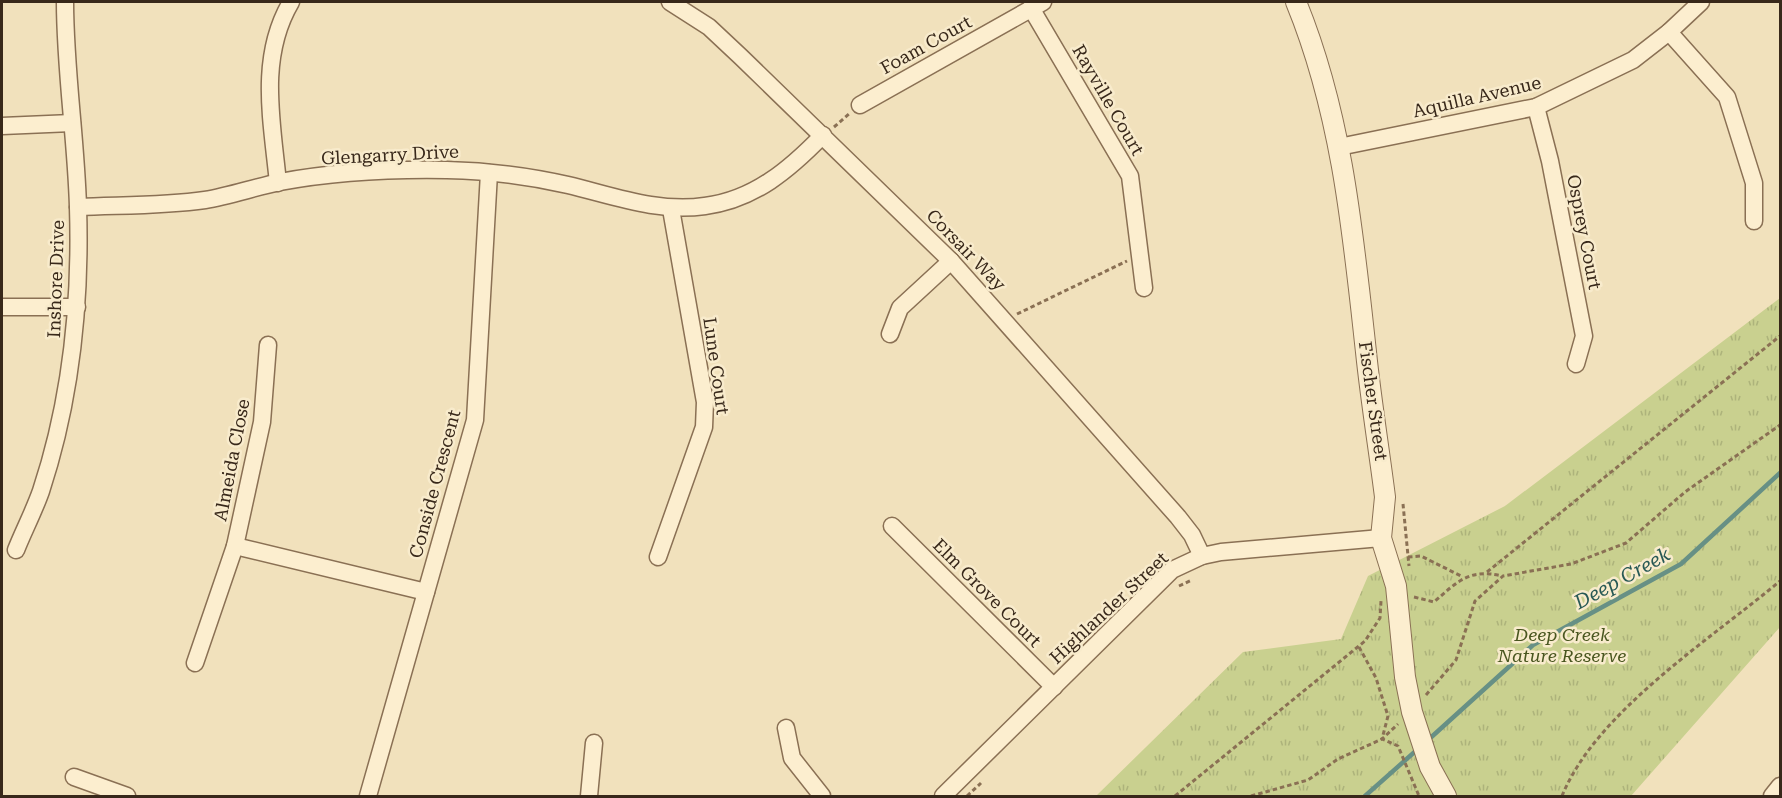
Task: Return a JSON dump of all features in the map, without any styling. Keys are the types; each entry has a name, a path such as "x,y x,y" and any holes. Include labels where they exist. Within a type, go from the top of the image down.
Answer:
{"street":[{"name":"Inshore Drive","path":"16,550 44,480 65,386 77,307 78,207 65,2"},
{"path":"278,183 269,71 275,33 291,2"},
{"name":"Fischer Street","path":"1296,2 1311,37 1340,147 1350,210 1385,497 1382,538 1408,600 1418,707 1418,736 1446,796"},
{"name":"Aquilla Avenue","path":"1340,147 1536,107 1633,60 1670,32 1701,2"},
{"name":"Corsair Way","path":"680,4 709,27 823,135 951,261 1005,319 1178,517 1192,535 1202,556"},
{"name":"Foam Court","path":"860,105 1037,5"},
{"name":"Rayville Court","path":"1037,5 1130,176 1144,288"},
{"path":"1670,32 1727,97 1754,183 1754,221"},
{"name":"Osprey Court","path":"1536,107 1550,161 1584,336 1576,364"},
{"path":"2,126 72,123"},
{"name":"Glengarry Drive","path":"78,207 193,201 278,183 360,172 418,170 489,173 566,184 671,209 709,206 748,193 788,170 823,135"},
{"name":"Conside Crescent","path":"368,796 475,420 489,173"},
{"name":"Lune Court","path":"658,557 704,427 705,402 671,209"},
{"path":"890,334 900,308 951,261"},
{"path":"2,307 77,307"},
{"name":"Almeida Close","path":"195,663 235,546 262,422 268,345"},
{"name":"Elm Grove Court","path":"892,526 1054,687"},
{"name":"Highlander Street","path":"943,796 1172,570 1202,556 1221,552 1382,538"},
{"name":"Almeida Close","path":"235,546 426,592"},
{"path":"786,728 792,758 822,796"},
{"path":"589,796 594,743"},
{"path":"74,777 127,796"},
{"path":"1772,796 1780,786"}],"path":[{"path":"823,135 860,105"},
{"path":"1005,319 1140,255"},
{"path":"1486,572 1780,336"},
{"path":"1175,796 1359,647 1380,618 1379,601 1434,602 1463,577 1486,572 1503,576 1571,564 1626,543 1685,492 1780,425"},
{"path":"1402,497 1410,574"},
{"path":"1408,556 1421,556 1463,577"},
{"path":"1251,796 1308,780 1338,759 1383,739 1418,707 1456,660 1475,601 1503,576"},
{"path":"1175,588 1193,579"},
{"path":"1562,796 1587,751 1618,717 1671,670 1780,581"},
{"path":"1359,647 1376,678 1388,716 1383,739"},
{"path":"1424,687 1425,696"},
{"path":"1383,739 1398,746 1419,796"},
{"path":"967,796 985,778"}],"green space":[{"name":"Deep Creek Nature Reserve","path":"1780,298 1780,627 1631,796 1096,796 1243,652 1341,639 1368,576 1505,506"}],"waterway":[{"name":"Deep Creek","path":"1427,741 1533,645 1681,564 1780,473"},
{"name":"Deep Creek","path":"1365,796 1419,748"}]}
